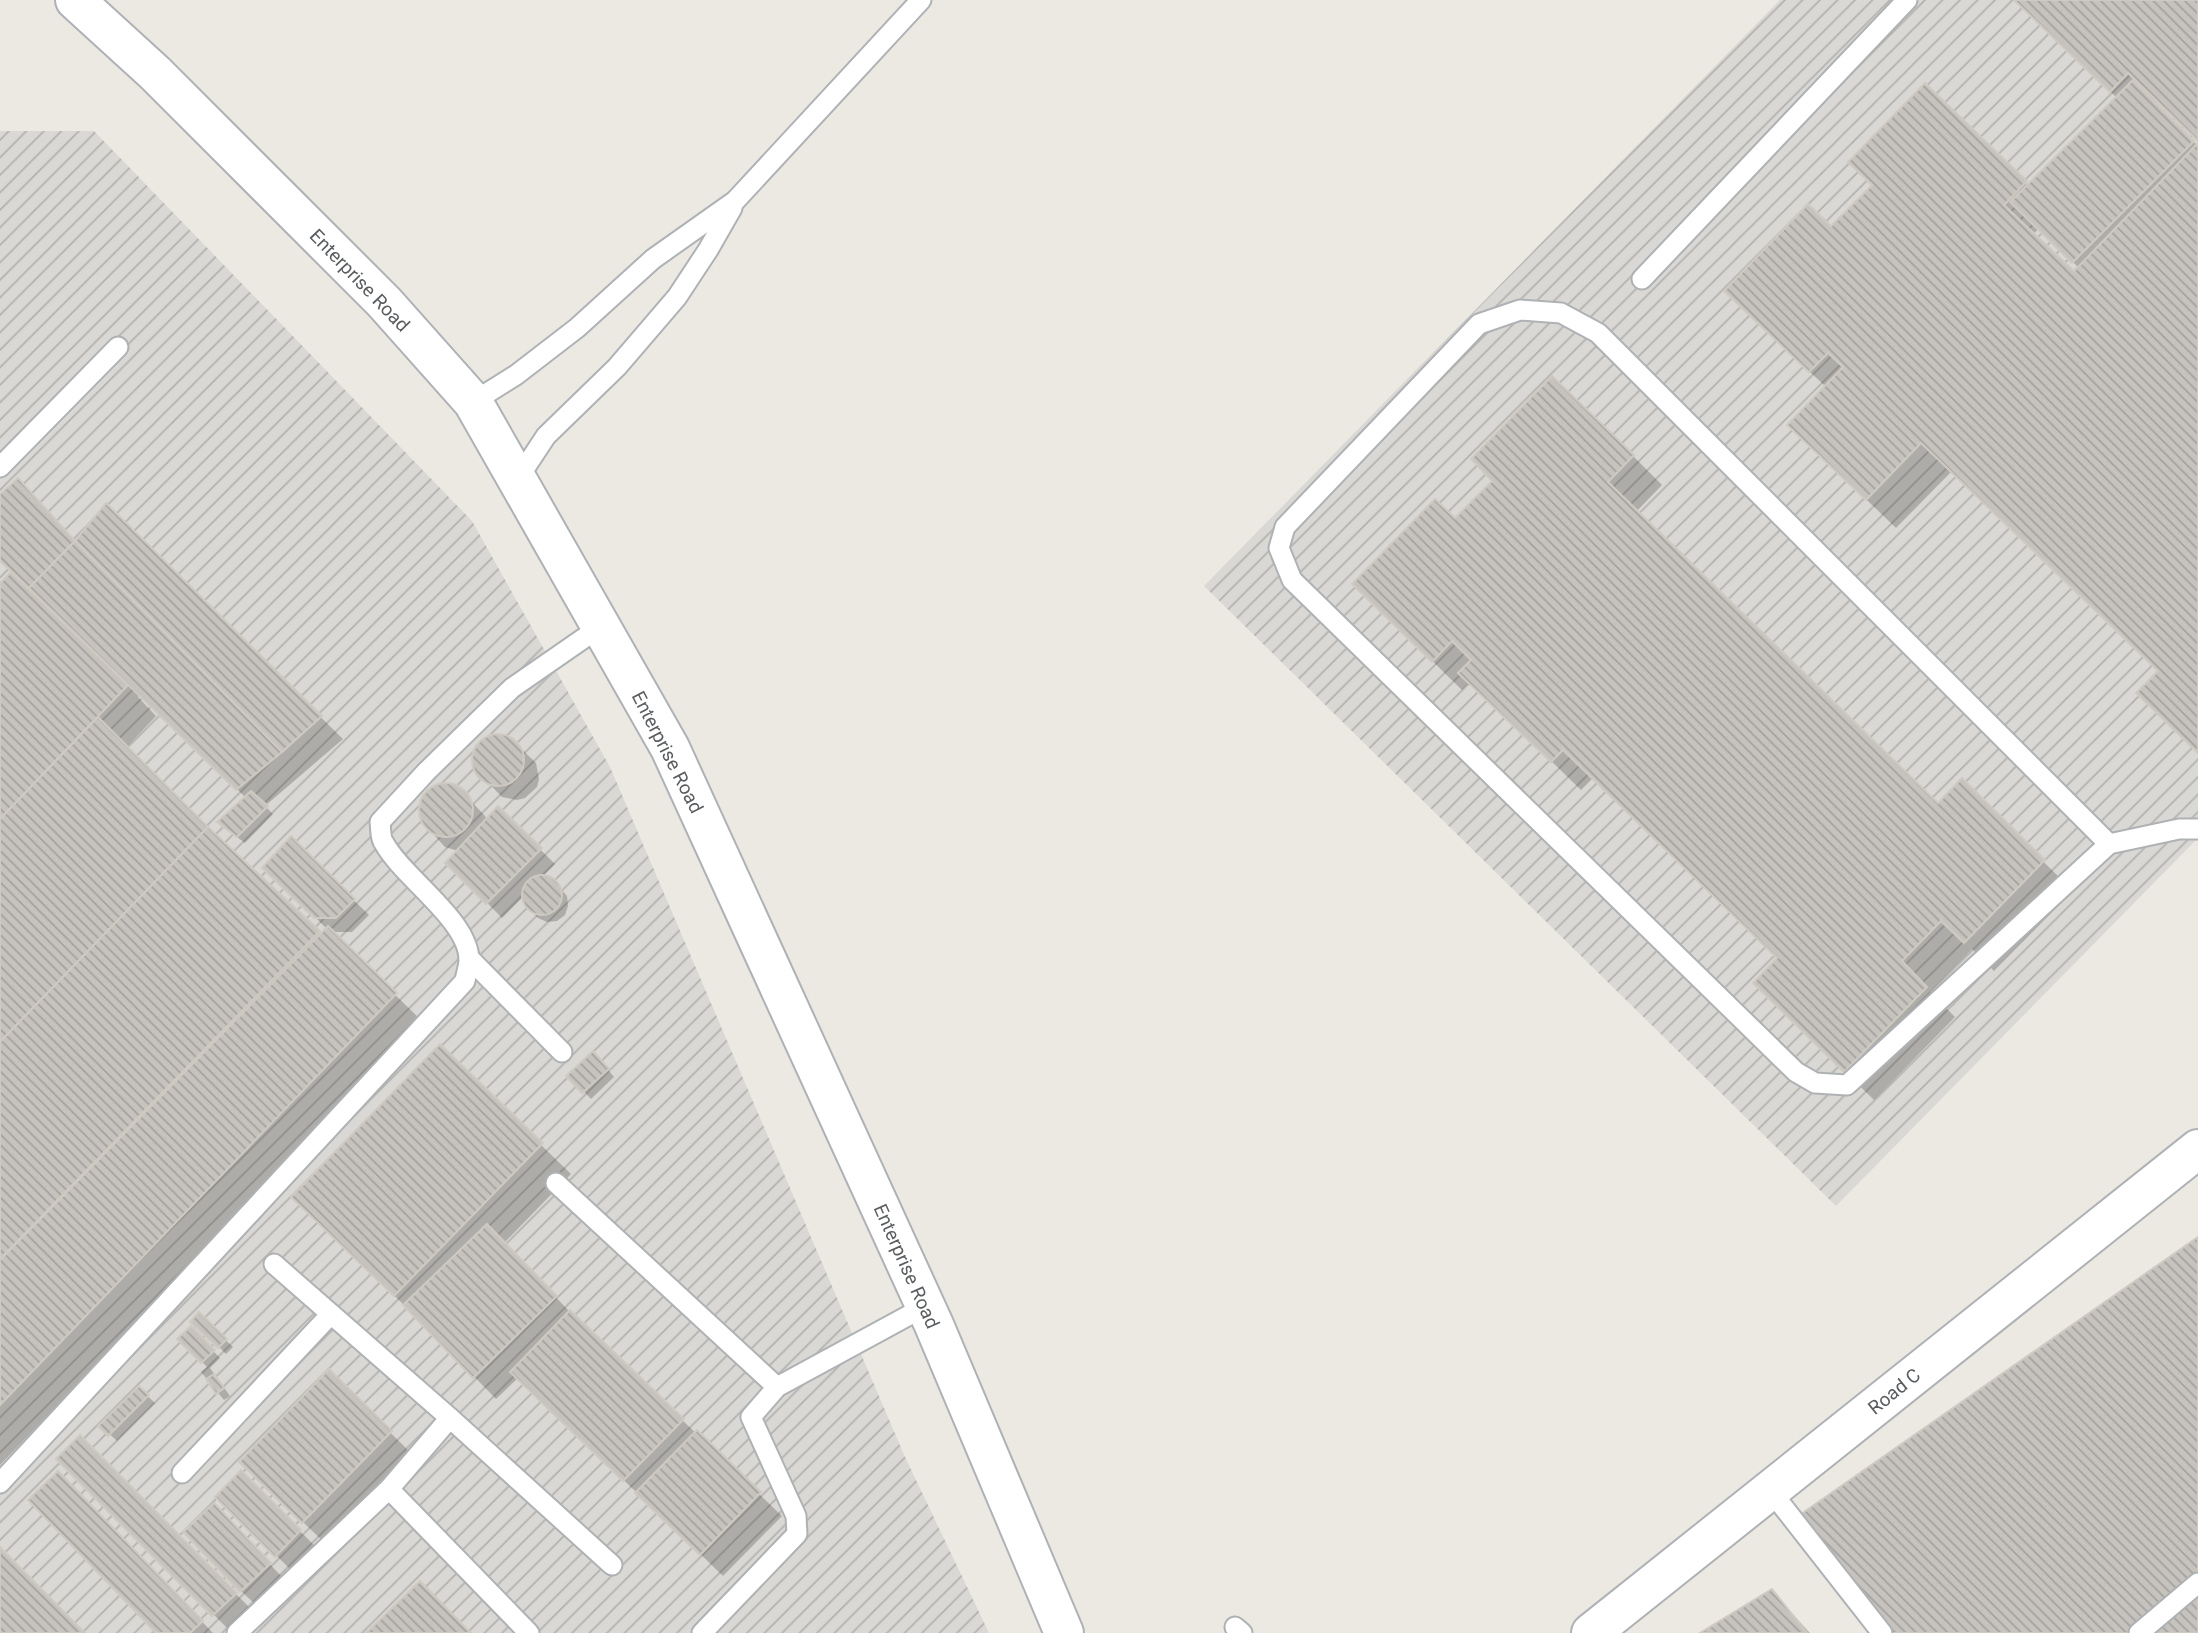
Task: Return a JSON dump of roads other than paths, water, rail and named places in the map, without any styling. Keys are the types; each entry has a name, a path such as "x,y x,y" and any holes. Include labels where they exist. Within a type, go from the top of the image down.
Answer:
{"main road":[{"name":"Enterprise Road","path":"75,0 155,73 384,302 473,402 670,748 926,1306 1064,1633"},
{"name":"Road C","path":"1591,1633 2198,1149"}],"lane":[{"path":"473,402 516,375 577,328 653,259 736,201 921,0"},
{"path":"1642,279 1907,0"},
{"path":"517,480 546,436 617,367 677,297 736,201"},
{"path":"2109,844 1598,333 1561,313 1520,310 1479,324 1285,527 1279,548 1292,580 1796,1072 1815,1083 1847,1085 2109,844 2179,829 2198,829"},
{"path":"0,467 118,347"},
{"path":"562,1052 470,958 462,936 443,910 406,873 382,842 380,822 426,772 512,688 600,627"},
{"path":"0,1483 465,981 470,958"},
{"path":"556,1183 777,1387"},
{"path":"274,1264 612,1565"},
{"path":"702,1633 797,1534 796,1516 751,1417 777,1387 926,1306"},
{"path":"182,1473 331,1314"},
{"path":"237,1633 389,1489 450,1418"},
{"path":"389,1489 529,1633"},
{"path":"1770,1490 1882,1633"},
{"path":"2139,1633 2198,1583"}]}
